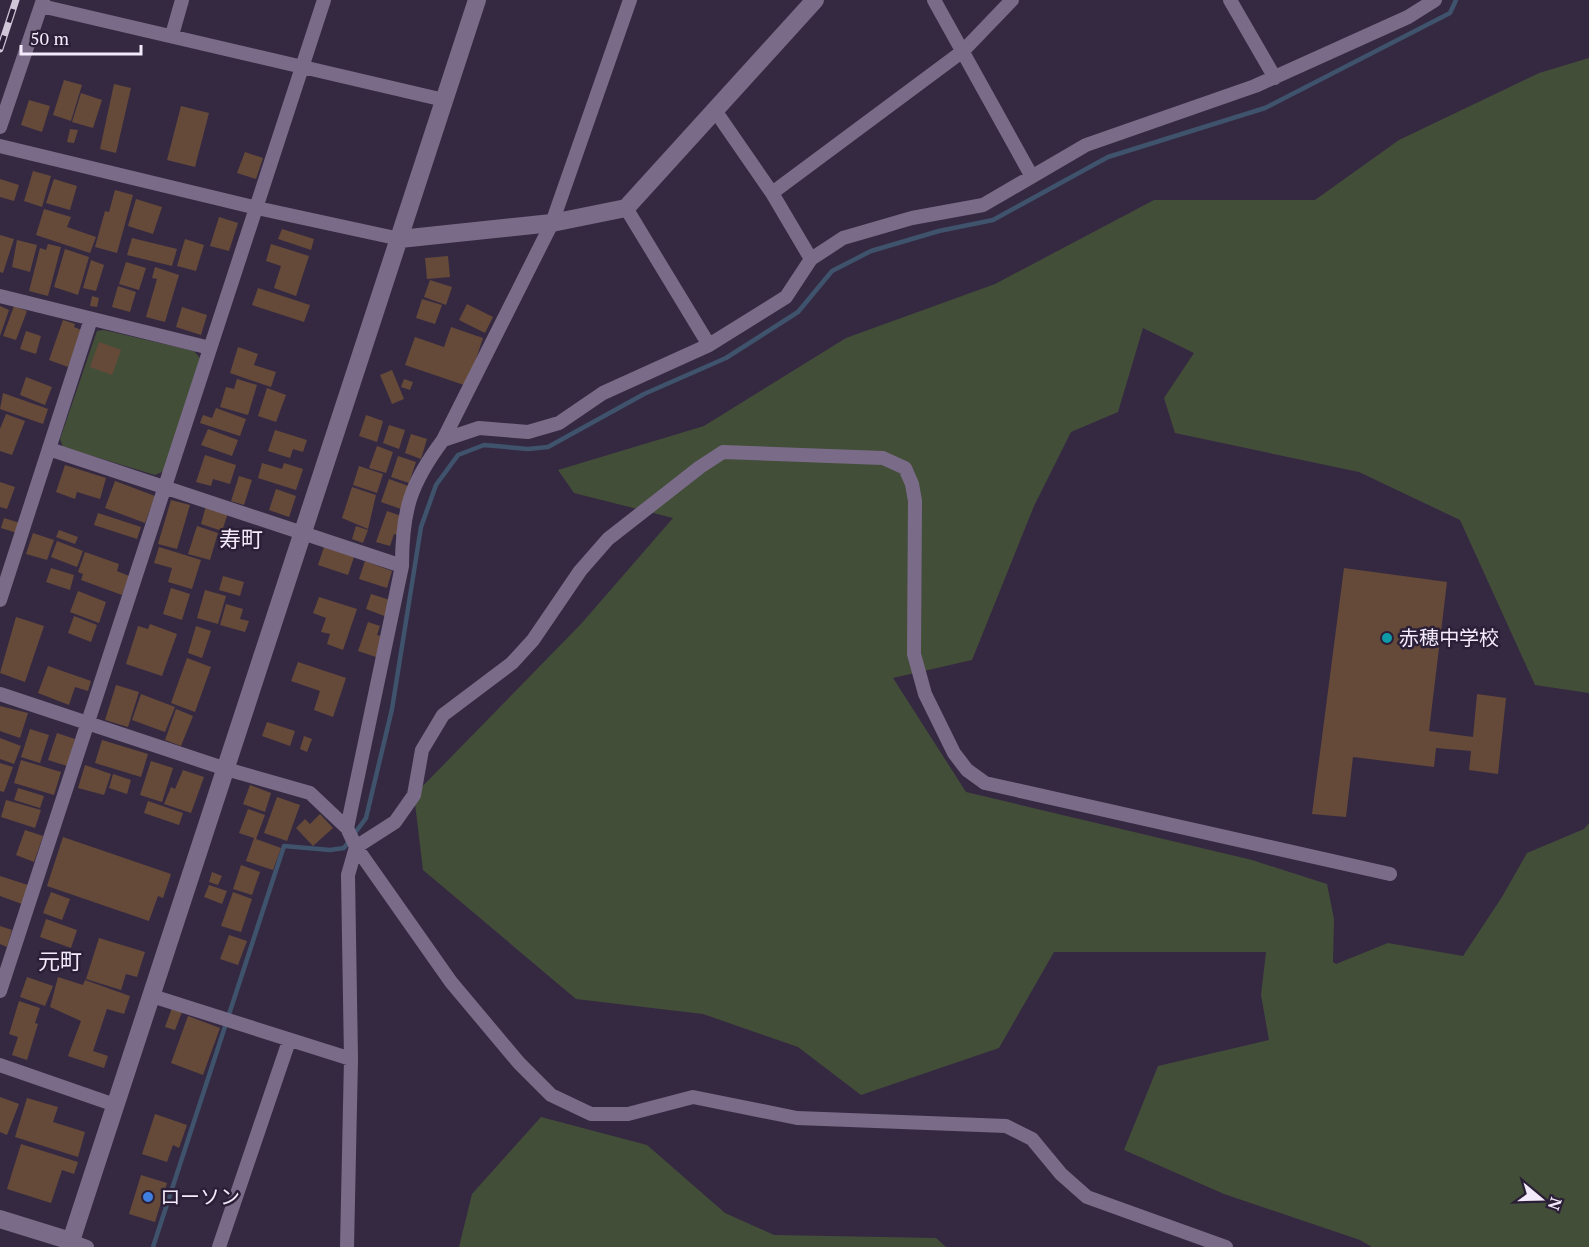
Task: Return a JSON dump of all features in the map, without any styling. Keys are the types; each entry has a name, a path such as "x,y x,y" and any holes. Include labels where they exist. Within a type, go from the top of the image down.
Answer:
{"street":[{"path":"172,34 182,0"},
{"path":"0,991 324,0"},
{"path":"0,1219 76,1245 115,1104 477,0"},
{"path":"347,828 402,566 402,528 411,494 424,465 443,440 552,223 630,0"},
{"path":"0,146 257,208 400,238 552,223 626,208 815,0"},
{"path":"934,0 1031,175"},
{"path":"772,193 963,51 1011,0"},
{"path":"1230,0 1275,78"},
{"path":"443,440 479,428 528,432 559,423 603,393 709,345 786,297 811,260 843,238 912,218 983,205 1086,145 1164,120 1275,78 1408,17 1418,4 1435,0"},
{"path":"0,127 42,3 302,68 444,100"},
{"path":"714,110 772,193 811,260"},
{"path":"626,208 709,345"},
{"path":"0,296 210,348"},
{"path":"0,600 91,319"},
{"path":"49,449 402,566"},
{"path":"347,1247 351,1059 348,875 356,847 395,822 414,795 422,750 443,715 512,663 533,640 580,571 608,538 723,452 883,458 905,468 912,484 915,501 914,654 925,694 954,753 967,770 985,783 1390,874"},
{"path":"0,694 226,769 310,794 347,828 356,847 451,982 519,1064 551,1095 591,1114 628,1114 693,1097 796,1118 1006,1126 1032,1139 1061,1174 1087,1197 1226,1247"},
{"path":"152,996 351,1059"},
{"path":"219,1247 289,1041"},
{"path":"0,1065 115,1104"}],"green space":[{"path":"1589,58 1589,693 1535,685 1460,520 1359,472 1175,433 1164,398 1194,353 1143,328 1118,412 1071,432 1034,506 972,660 893,678 966,792 1252,860 1327,884 1334,919 1333,962 1336,964 1388,943 1463,956 1502,897 1527,853 1584,829 1589,823 1589,1247 1372,1247 1360,1240 1224,1194 1124,1150 1158,1066 1269,1040 1261,995 1266,952 1054,952 999,1048 861,1095 798,1047 703,1014 576,999 423,870 414,795 581,624 673,518 574,493 558,470 704,426 846,338 995,284 1154,200 1315,200 1399,140 1539,73"},
{"path":"104,330 194,351 200,358 164,471 155,475 63,447 60,439 97,331"},
{"path":"541,1117 647,1145 725,1213 774,1235 936,1238 946,1247 459,1247 472,1194"}],"building":[{"path":"64,80 82,85 71,121 53,115"},
{"path":"114,84 131,88 116,153 100,149"},
{"path":"81,93 102,100 93,128 72,122"},
{"path":"29,100 50,106 42,132 21,125"},
{"path":"181,106 209,113 195,167 167,160"},
{"path":"70,129 78,130 74,143 67,142"},
{"path":"245,152 263,158 256,179 237,173"},
{"path":"33,171 51,176 42,207 24,201"},
{"path":"0,179 19,185 14,201 0,197"},
{"path":"54,179 77,186 70,210 46,203"},
{"path":"115,190 133,195 117,253 95,247 105,211 109,212"},
{"path":"136,199 162,207 153,234 128,226"},
{"path":"44,209 71,217 67,227 96,237 90,253 36,235"},
{"path":"219,217 238,223 229,251 210,246"},
{"path":"282,229 314,239 311,250 278,239"},
{"path":"0,235 14,239 3,273 0,272"},
{"path":"132,238 177,249 172,266 127,255"},
{"path":"185,239 204,245 196,271 177,266"},
{"path":"17,240 37,245 30,272 12,267"},
{"path":"48,244 61,247 48,296 29,291 40,248 46,250"},
{"path":"271,244 309,256 296,296 274,288 281,266 266,261"},
{"path":"65,249 89,257 78,295 54,287"},
{"path":"448,256 450,277 427,279 425,258"},
{"path":"91,260 104,265 96,291 83,288"},
{"path":"126,262 146,268 139,290 119,284"},
{"path":"155,267 179,275 165,322 146,317 157,279 152,278"},
{"path":"430,280 452,287 446,305 424,297"},
{"path":"118,286 136,292 130,312 112,307"},
{"path":"258,288 310,305 304,322 252,305"},
{"path":"92,296 99,298 97,307 90,306"},
{"path":"422,299 442,305 435,324 416,318"},
{"path":"467,304 493,317 485,333 459,320"},
{"path":"0,306 9,310 0,336"},
{"path":"14,306 27,311 16,340 3,336"},
{"path":"182,307 207,315 201,335 176,327"},
{"path":"63,320 75,324 74,327 81,330 68,367 49,360"},
{"path":"451,327 483,338 467,386 405,365 415,337 444,347"},
{"path":"26,331 41,336 36,354 20,349"},
{"path":"99,342 121,350 112,375 90,367"},
{"path":"238,347 258,354 254,365 276,372 271,387 230,373"},
{"path":"392,370 404,399 392,404 380,375"},
{"path":"26,377 52,387 45,405 20,395"},
{"path":"237,379 257,385 248,415 220,407 226,387 234,389"},
{"path":"404,379 413,382 410,390 401,387"},
{"path":"267,388 286,395 276,422 258,416"},
{"path":"3,393 48,409 43,424 0,409"},
{"path":"216,408 246,419 240,436 200,423 203,415 212,418"},
{"path":"6,414 25,421 12,455 0,451 0,429"},
{"path":"366,415 383,421 377,442 359,436"},
{"path":"389,425 405,430 399,449 383,443"},
{"path":"208,429 238,440 232,456 201,445"},
{"path":"275,430 307,440 303,452 293,449 290,458 268,451"},
{"path":"411,434 427,439 421,459 405,453"},
{"path":"377,446 393,452 386,473 369,468"},
{"path":"205,455 236,465 230,484 213,479 211,486 196,482"},
{"path":"398,456 416,462 409,483 391,477"},
{"path":"262,463 282,469 284,463 303,469 296,490 258,478"},
{"path":"65,465 106,478 100,499 77,492 75,499 56,492"},
{"path":"359,466 383,474 377,493 353,485"},
{"path":"239,476 252,480 244,505 231,501"},
{"path":"389,479 411,487 404,510 381,502"},
{"path":"115,481 155,496 145,523 105,508"},
{"path":"0,482 15,487 7,509 0,507"},
{"path":"352,487 376,495 368,529 342,518"},
{"path":"276,489 296,496 289,517 269,510"},
{"path":"171,500 190,505 177,549 158,544"},
{"path":"206,506 228,513 222,531 201,524"},
{"path":"387,511 407,518 401,536 394,534 390,546 376,542"},
{"path":"98,513 141,527 137,539 94,525"},
{"path":"4,518 20,523 17,533 1,528"},
{"path":"197,526 218,533 210,560 188,554"},
{"path":"356,526 368,530 363,543 352,539"},
{"path":"59,530 78,537 75,544 56,537"},
{"path":"33,533 54,540 47,560 26,554"},
{"path":"57,541 83,551 77,567 51,557"},
{"path":"159,547 201,560 192,589 168,582 172,568 154,563"},
{"path":"324,547 354,557 348,575 318,565"},
{"path":"85,552 119,564 117,571 129,576 122,595 81,580 83,574 78,572"},
{"path":"365,561 392,571 387,588 359,579"},
{"path":"51,568 74,575 70,590 46,582"},
{"name":"赤穂中学校","path":"1344,568 1447,582 1429,731 1473,737 1477,694 1506,698 1498,774 1469,770 1471,751 1436,748 1434,767 1353,757 1346,817 1312,814"},
{"path":"223,576 244,582 240,596 219,590"},
{"path":"171,588 190,594 182,620 163,614"},
{"path":"205,590 226,596 218,624 197,618"},
{"path":"78,591 106,602 99,623 70,612"},
{"path":"371,594 393,601 387,617 366,609"},
{"path":"319,597 357,609 343,650 327,644 330,634 321,632 326,618 313,613"},
{"path":"226,604 243,609 240,619 249,621 245,632 220,625"},
{"path":"74,616 97,625 91,642 68,633"},
{"path":"16,617 44,626 25,682 0,673"},
{"path":"368,622 380,626 377,635 382,636 376,657 358,651"},
{"path":"150,624 177,634 162,676 126,664 138,626 148,629"},
{"path":"196,626 211,631 202,658 188,653"},
{"path":"187,658 211,667 195,712 171,703"},
{"path":"298,662 346,678 333,717 314,710 320,691 291,681"},
{"path":"48,666 91,681 88,691 75,687 69,705 38,693"},
{"path":"116,685 139,692 128,727 105,720"},
{"path":"141,694 175,707 165,732 132,720"},
{"path":"0,706 28,713 20,738 0,731"},
{"path":"176,709 193,716 181,746 165,740"},
{"path":"267,722 295,731 290,746 262,736"},
{"path":"30,729 49,735 40,763 21,757"},
{"path":"57,733 75,739 67,766 48,760"},
{"path":"304,736 312,739 307,752 300,749"},
{"path":"0,738 21,746 14,764 0,759"},
{"path":"102,740 148,754 141,777 95,763"},
{"path":"21,760 61,772 54,795 14,783"},
{"path":"151,761 173,768 162,802 140,795"},
{"path":"0,763 13,767 4,792 0,791"},
{"path":"85,765 111,774 104,795 78,788"},
{"path":"183,770 204,777 191,813 164,804 171,787 175,789"},
{"path":"113,774 131,780 127,794 109,788"},
{"path":"250,785 271,793 265,812 243,804"},
{"path":"18,788 44,796 40,808 14,800"},
{"path":"277,797 300,805 287,841 264,833"},
{"path":"6,800 41,810 35,828 1,817"},
{"path":"148,801 183,813 179,825 144,813"},
{"path":"248,809 265,815 256,839 281,848 273,870 246,861 254,838 239,833"},
{"path":"320,814 333,828 313,846 296,828 305,819 310,824"},
{"path":"25,830 43,836 34,862 16,855"},
{"path":"63,837 171,874 163,898 158,896 149,921 47,886"},
{"path":"241,865 260,872 252,895 233,889"},
{"path":"212,872 222,876 218,885 209,882"},
{"path":"0,876 28,885 22,904 0,896"},
{"path":"209,885 227,891 222,904 204,897"},
{"path":"51,892 70,899 62,920 43,913"},
{"path":"233,892 252,899 241,932 221,926"},
{"path":"46,919 77,930 71,948 40,937"},
{"path":"0,926 12,930 7,947 0,944"},
{"path":"229,935 247,941 238,965 220,959"},
{"path":"99,938 145,952 137,977 126,974 121,990 86,979"},
{"path":"27,977 53,986 45,1006 20,997"},
{"path":"58,977 83,985 85,980 130,996 124,1014 107,1009 93,1051 108,1056 104,1068 68,1056 81,1021 50,1007"},
{"path":"19,1001 40,1008 35,1023 38,1024 27,1060 12,1055 18,1037 9,1034"},
{"path":"172,1008 182,1012 175,1030 165,1027"},
{"path":"188,1016 220,1028 203,1075 171,1063"},
{"path":"0,1097 19,1104 7,1135 0,1132"},
{"path":"27,1098 58,1107 53,1122 85,1132 78,1157 15,1137"},
{"path":"155,1114 187,1125 179,1148 173,1145 167,1162 142,1154"},
{"path":"21,1144 78,1162 74,1174 62,1170 51,1203 7,1189"},
{"path":"141,1175 167,1183 155,1222 129,1214"}],"waterway":[{"path":"153,1247 284,846 330,850 344,848 366,818 392,709 421,527 436,485 458,455 484,445 528,449 548,447 644,394 726,358 798,312 832,271 871,251 939,231 993,220 1108,157 1265,108 1450,13 1456,0"}],"railway":[{"path":"0,49 16,0"}],"place":[{"name":"赤穂中学校","path":"1387,638"},
{"name":"ローソン","path":"148,1197"}],"district":[{"name":"寿町","path":"241,539"},
{"name":"元町","path":"60,961"}]}
